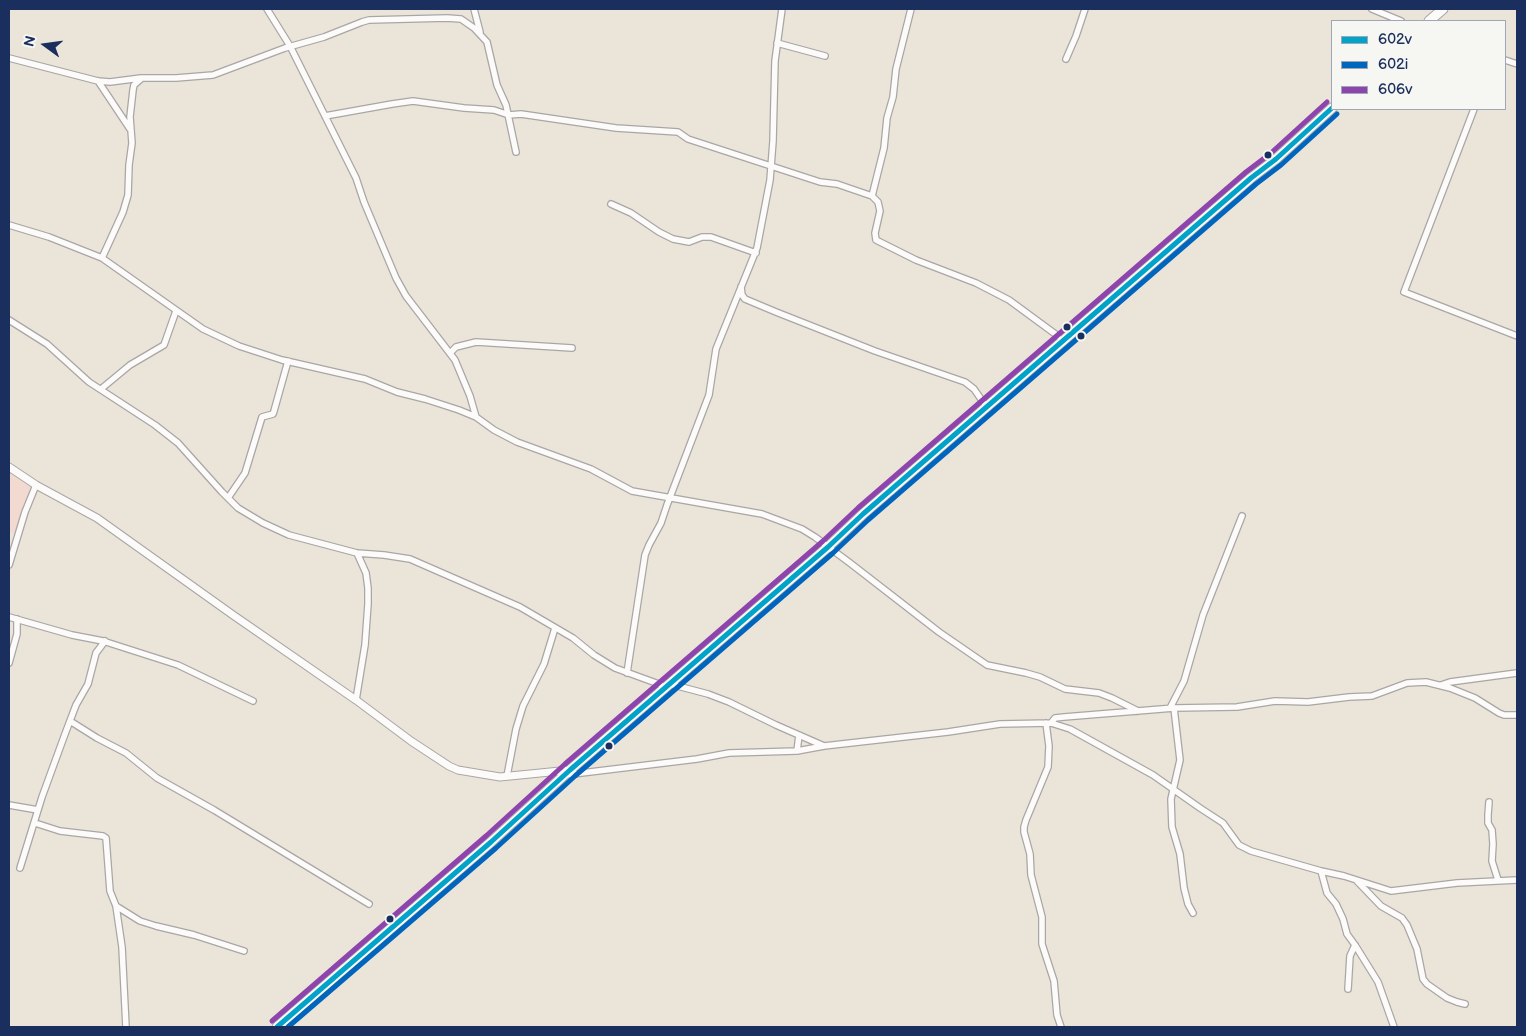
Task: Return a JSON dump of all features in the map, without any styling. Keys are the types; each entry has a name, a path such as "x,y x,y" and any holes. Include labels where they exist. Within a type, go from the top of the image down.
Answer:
{"highway":[{"path":"1430,20 1443,9"},
{"path":"277,1027 491,842 568,772 669,686 909,474 1251,178 1276,159 1331,109"}],"street":[{"path":"267,9 290,46 356,178 396,278 406,296 455,360 470,396 476,417"},
{"path":"474,9 481,34"},
{"path":"627,673 645,555 661,523 709,395 716,349 756,253 772,166 774,61 782,9"},
{"path":"872,196 884,148 887,118 893,97 896,69 911,9"},
{"path":"1066,59 1085,9"},
{"path":"1372,9 1399,20"},
{"path":"9,58 98,81 176,78 213,74 369,20 456,18 466,22 481,34 487,42 493,72 509,115 516,152"},
{"path":"777,43 825,56"},
{"path":"102,258 123,212 128,195 132,143 130,117 133,90 134,85 142,78"},
{"path":"98,81 131,131"},
{"path":"326,116 412,101 494,110 509,115 521,114 616,128 678,132 688,139 820,182 837,184 872,196 878,202 880,211 875,233 876,240 916,260 976,283 1009,300 1058,336"},
{"path":"1474,110 1404,292 1517,336"},
{"path":"611,204 631,213 673,239 689,242 702,237 711,237 756,253"},
{"path":"9,225 49,237 102,258 176,311 222,340 288,361 365,379 397,392 441,403 476,417 511,439 591,469 632,491 762,514 802,530 828,547 939,632 988,665 1040,677 1065,689 1099,693 1138,711"},
{"path":"741,286 742,295 745,299 875,351 965,382 974,389 983,402"},
{"path":"101,389 130,365 164,345 176,311"},
{"path":"9,320 47,344 89,382 155,425 178,443 238,508 276,530 357,553 410,559 520,607 573,638 607,664 627,673 669,686 708,694 824,746"},
{"path":"450,353 456,347 476,342 572,348"},
{"path":"228,498 245,473 262,417 273,414 288,361"},
{"path":"9,468 97,518 356,700 411,741 458,770 500,777 568,772 697,758 729,752 797,751 1000,724 1048,723 1070,729 1153,775 1223,823 1242,847 1251,851 1344,876 1391,891 1457,883 1517,880"},
{"path":"9,565 25,512 36,485"},
{"path":"1193,914 1184,888 1180,854 1173,832 1171,799 1180,754 1172,708 1184,681 1203,614 1242,516"},
{"path":"356,700 365,645 368,596 366,573 357,553"},
{"path":"9,617 105,641 178,665 253,701"},
{"path":"9,662 17,634 16,619"},
{"path":"507,776 516,729 523,706 544,664 556,628"},
{"path":"88,638 93,643 96,653"},
{"path":"20,868 38,810 70,721 76,705 88,684 96,653 105,641"},
{"path":"1441,685 1517,672"},
{"path":"1048,723 1056,718 1064,717 1172,708 1238,707 1275,702 1324,701 1344,697 1372,696 1407,683 1426,682 1441,685 1475,698 1504,715 1517,715"},
{"path":"70,721 97,738 126,752 157,778 369,904"},
{"path":"1048,723 1048,767 1026,820 1024,832 1030,854 1031,876 1042,917 1042,944 1054,981 1057,1015 1061,1027"},
{"path":"797,751 799,735"},
{"path":"1489,802 1488,823 1492,830 1492,861 1498,880"},
{"path":"9,805 38,810"},
{"path":"35,823 60,831 103,836 106,838 110,891 116,906 122,947 126,1027"},
{"path":"1322,871 1327,893 1336,904 1347,934 1378,982 1394,1027"},
{"path":"1355,880 1381,906 1402,918 1407,925 1417,949 1423,979 1427,984 1447,998 1465,1004"},
{"path":"116,906 140,921 194,935 244,951"},
{"path":"1348,989 1350,956 1355,945"}],"shaded area":[{"path":"9,473 33,488 14,534 9,531"}],"transit line":[{"name":"606v","path":"272,1021 823,541 858,508 1246,172 1271,153 1327,102"},
{"name":"602v","path":"277,1027 828,547 863,514 1251,178 1276,159 1331,109"},
{"name":"602i","path":"288,1027 496,848 575,776 833,553 868,520 1256,184 1281,165 1337,114"}]}
